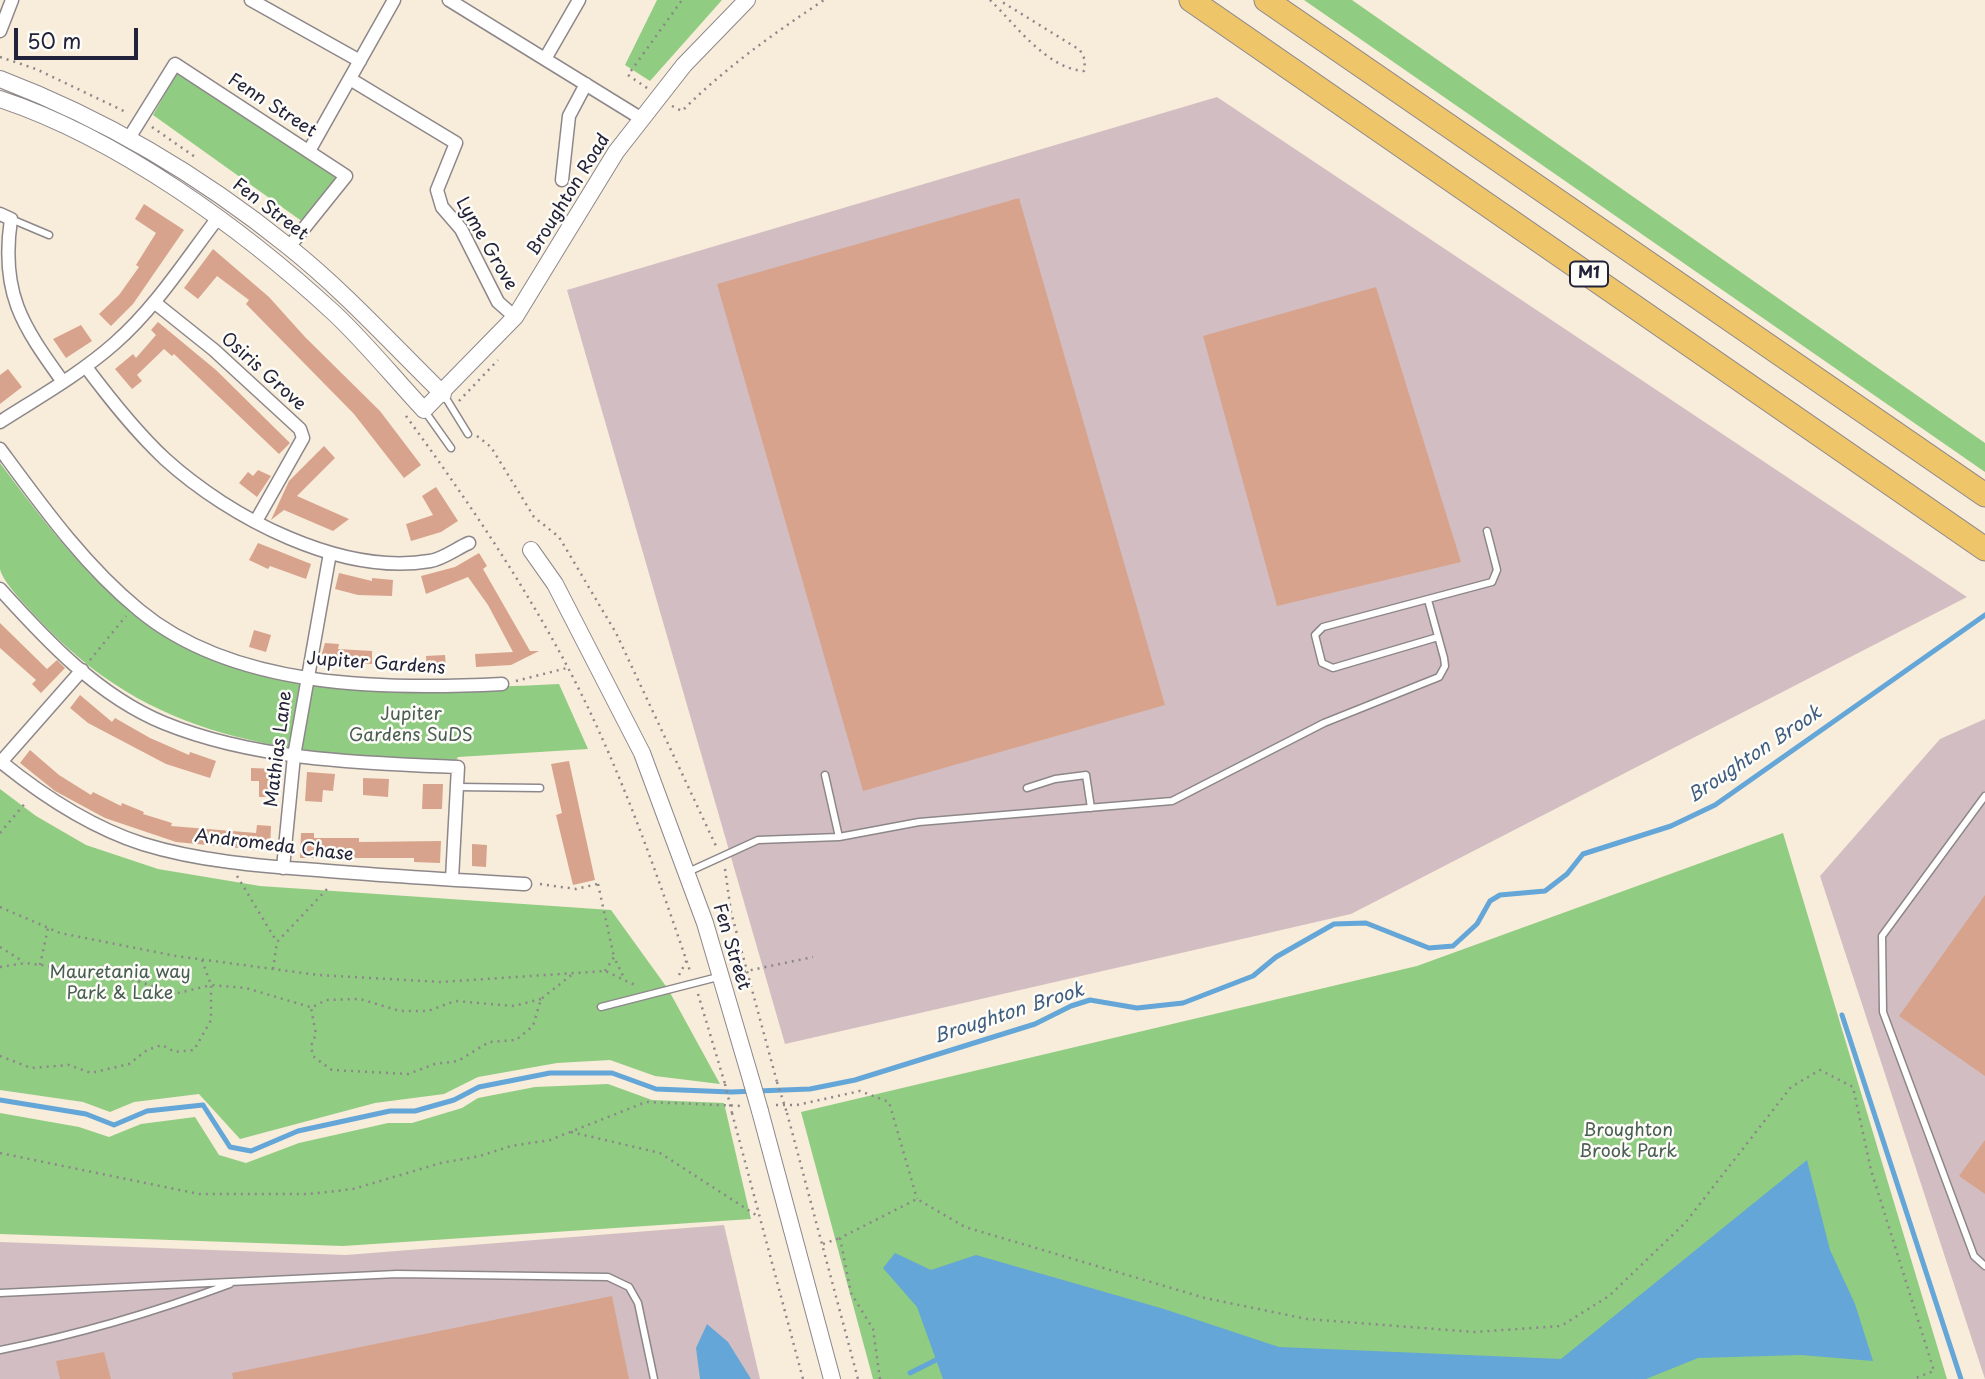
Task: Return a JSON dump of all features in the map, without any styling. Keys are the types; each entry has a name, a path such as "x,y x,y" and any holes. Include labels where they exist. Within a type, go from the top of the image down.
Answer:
{"highway":[{"name":"M1","path":"1191,0 1985,550"},
{"name":"M1","path":"1266,0 1985,495"}],"street":[{"path":"0,31 12,0"},
{"path":"251,0 360,61"},
{"path":"310,151 394,0"},
{"path":"449,0 642,119"},
{"path":"545,59 579,0"},
{"name":"Broughton Road","path":"424,410 443,394 515,317 616,152 684,65 747,0"},
{"name":"Fenn Street","path":"129,138 176,64 310,151 345,176 289,247"},
{"name":"Fen Street","path":"0,79 129,138 193,176 289,247 443,394"},
{"name":"Lyme Grove","path":"350,79 456,144 437,190 442,207 461,229 498,302 515,317"},
{"path":"562,180 569,116 586,84"},
{"path":"0,99 118,153 180,190 279,264 336,315 424,410"},
{"path":"6,217 2,266 5,287 20,320 63,382"},
{"path":"0,422 86,367 117,342 154,302 216,219"},
{"name":"Osiris Grove","path":"154,302 214,350 300,429 303,438 256,521"},
{"path":"86,367 118,408 163,457 220,501 256,521 330,553 389,563 433,561 469,543"},
{"name":"Jupiter Gardens","path":"0,449 96,572 141,612 206,651 306,679 447,687 502,684"},
{"name":"Fen Street","path":"531,550 555,583 642,753 688,872 759,1107 832,1379"},
{"name":"Mathias Lane","path":"283,868 294,756 330,553"},
{"path":"0,589 44,638 86,665 107,691 163,723 241,745 294,756 458,767 452,879"},
{"path":"0,762 86,665"},
{"name":"Andromeda Chase","path":"0,762 36,790 85,820 143,844 227,861 283,868 525,884"}],"lane":[{"path":"6,217 49,235"},
{"name":"Fen Street","path":"443,394 467,432"},
{"path":"424,410 451,448"},
{"path":"1438,637 1333,668 1322,663 1316,631 1485,585 1496,578 1497,569 1487,531"},
{"path":"688,872 758,840 839,837 919,822 1172,801 1324,723 1435,679 1445,666 1428,600"},
{"path":"825,775 839,837"},
{"path":"1027,788 1055,779 1086,775 1091,808"},
{"path":"457,787 540,788"},
{"path":"1985,796 1882,936 1883,1012 1974,1256 1985,1266"},
{"path":"601,1007 720,976"},
{"path":"0,1293 397,1274 608,1277 629,1287 638,1303 654,1379"},
{"path":"0,1350 83,1333 141,1317 236,1282"}],"path":[{"path":"651,90 628,75 682,0"},
{"path":"667,103 682,111 709,84 766,38 824,0"},
{"path":"990,0 1049,56 1063,66 1084,71 1086,60 1080,50 999,0"},
{"path":"402,411 487,532 567,668 655,867 726,1084 803,1379"},
{"path":"467,432 491,447 534,517 559,537 616,633 712,838"},
{"path":"86,665 126,616"},
{"path":"502,684 567,668"},
{"path":"0,833 36,790"},
{"path":"227,861 277,942"},
{"path":"726,871 732,912 858,1379"},
{"path":"273,969 277,942 343,872"},
{"path":"525,884 576,889 600,884 614,957 625,980"},
{"path":"0,907 60,933 202,960 318,975 441,982 605,971 635,985 671,989 687,960"},
{"path":"40,965 48,928"},
{"path":"0,947 26,964"},
{"path":"605,971 614,957"},
{"path":"720,976 813,957"},
{"path":"0,1056 31,1068 69,1065 91,1073 129,1064 147,1050 162,1045 175,1052 194,1050 211,1020 211,985 202,960"},
{"path":"0,967 40,965 135,980 174,994 211,985 246,988 312,1008 327,1000 360,999 400,1010 428,1012 455,1001 514,1006 541,999 574,973"},
{"path":"312,1008 316,1034 311,1046 313,1056 332,1070 408,1074 435,1064 458,1061 489,1042 516,1040 533,1026 541,999"},
{"path":"0,1153 200,1194 309,1194 353,1189 441,1163 480,1156 511,1146 550,1140 646,1102 759,1107 797,1105 860,1091 888,1102 917,1199 965,1227 1205,1298 1307,1319 1474,1332 1562,1326 1609,1296 1685,1223 1791,1087 1819,1070 1853,1087 1871,1170 1934,1371 1913,1379"},
{"path":"571,1132 660,1153 760,1218"},
{"path":"821,1245 917,1199"},
{"path":"840,1238 850,1293 873,1328 880,1379"}],"shaded area":[{"path":"1217,97 1967,597 1351,914 785,1044 567,290"},
{"path":"1985,719 1985,1379 1820,876 1940,739"},
{"path":"724,1225 760,1379 0,1379 0,1242 346,1255"}],"green space":[{"path":"657,0 722,0 650,81 625,65"},
{"path":"1304,0 1352,0 1985,443 1985,472"},
{"path":"177,73 337,178 303,222 153,115"},
{"name":"Jupiter Gardens SuDS","path":"0,463 81,564 118,601 170,638 203,655 270,676 341,685 451,687 559,684 588,749 458,757 455,762 341,754 287,747 235,736 185,721 137,698 91,667 46,627 2,575"},
{"name":"Mauretania way Park & Lake","path":"0,789 36,816 86,845 158,869 260,886 611,910 668,989 720,1084 655,1076 610,1060 557,1063 478,1077 444,1094 375,1103 240,1139 199,1094 134,1102 110,1112 83,1102 0,1090"},
{"name":"Broughton Brook Park","path":"1783,833 1947,1379 873,1379 801,1112 1417,966"},
{"path":"608,1084 652,1100 724,1103 751,1219 343,1246 0,1234 0,1113 79,1127 109,1137 141,1124 195,1117 219,1155 246,1163 299,1143 388,1123 412,1123 462,1108 478,1098 535,1087"}],"water":[{"path":"1807,1160 1830,1250 1855,1304 1873,1361 1801,1355 1698,1358 1646,1379 943,1379 917,1307 883,1268 895,1253 931,1270 976,1255 1164,1309 1279,1347 1561,1359"},
{"path":"707,1324 728,1342 751,1379 700,1379 696,1348"}],"building":[{"path":"1019,198 1165,705 863,791 717,284"},
{"path":"144,204 184,230 133,304 111,326 99,314 119,295 139,267 136,265 156,233 135,219"},
{"path":"213,249 269,297 305,337 380,411 421,465 404,478 354,414 246,304 249,300 217,276 198,299 184,288"},
{"path":"1376,287 1461,562 1277,606 1203,336"},
{"path":"158,322 216,370 290,443 279,454 174,354 172,356 164,349 137,375 142,381 132,389 115,369 133,354 136,358 156,335 151,330"},
{"path":"81,325 92,341 66,358 53,339"},
{"path":"8,369 22,387 0,404 0,375"},
{"path":"324,446 335,458 297,496 349,519 333,531 284,510 271,520 289,481"},
{"path":"258,470 271,476 257,497 239,483 248,472 253,476"},
{"path":"436,487 458,521 441,532 411,541 406,524 433,515 422,496"},
{"path":"258,543 311,564 306,579 270,566 268,569 249,560"},
{"path":"479,553 487,566 483,569 530,651 539,651 511,665 476,667 475,654 513,652 488,605 468,577 426,594 421,576 455,567"},
{"path":"339,573 372,581 372,578 393,580 392,596 358,595 335,589"},
{"path":"0,623 47,669 57,660 65,668 41,693 32,684 36,680 0,648"},
{"path":"254,630 271,635 266,652 249,647"},
{"path":"325,643 339,644 338,649 372,651 372,664 320,660"},
{"path":"445,655 446,668 427,669 426,656"},
{"path":"80,695 112,722 115,718 150,738 189,755 190,752 216,761 210,778 166,764 88,723 70,708"},
{"path":"30,750 59,775 91,795 93,792 121,806 122,803 144,812 143,814 172,823 171,826 256,833 257,825 271,826 270,851 176,842 105,818 55,791 20,763"},
{"path":"569,761 595,880 573,885 556,815 562,813 551,764"},
{"path":"251,768 276,769 275,797 259,797 259,781 251,781"},
{"path":"307,772 335,774 333,791 323,790 322,802 305,801"},
{"path":"363,778 389,779 388,797 363,795"},
{"path":"423,784 443,784 442,809 422,809"},
{"path":"301,833 314,833 314,838 359,838 359,842 441,841 440,863 414,862 414,858 300,858"},
{"path":"472,844 487,845 486,867 472,866"},
{"path":"1985,895 1985,1076 1899,1016"},
{"path":"1985,1140 1985,1194 1959,1176"},
{"path":"612,1296 629,1379 233,1379 232,1373"},
{"path":"104,1352 111,1379 60,1379 56,1361"}],"waterway":[{"name":"Broughton Brook","path":"0,1100 86,1114 114,1125 147,1111 203,1105 230,1147 251,1151 298,1131 390,1111 415,1111 454,1100 479,1087 550,1073 612,1073 656,1089 731,1092 810,1089 855,1080 1035,1024 1090,1000 1137,1008 1183,1003 1253,976 1276,957 1334,924 1366,923 1429,948 1453,946 1477,924 1490,901 1500,895 1545,891 1567,874 1583,854 1671,826 1715,805 1985,615"},
{"path":"1842,1015 1961,1379"},
{"path":"910,1373 936,1360"}]}
